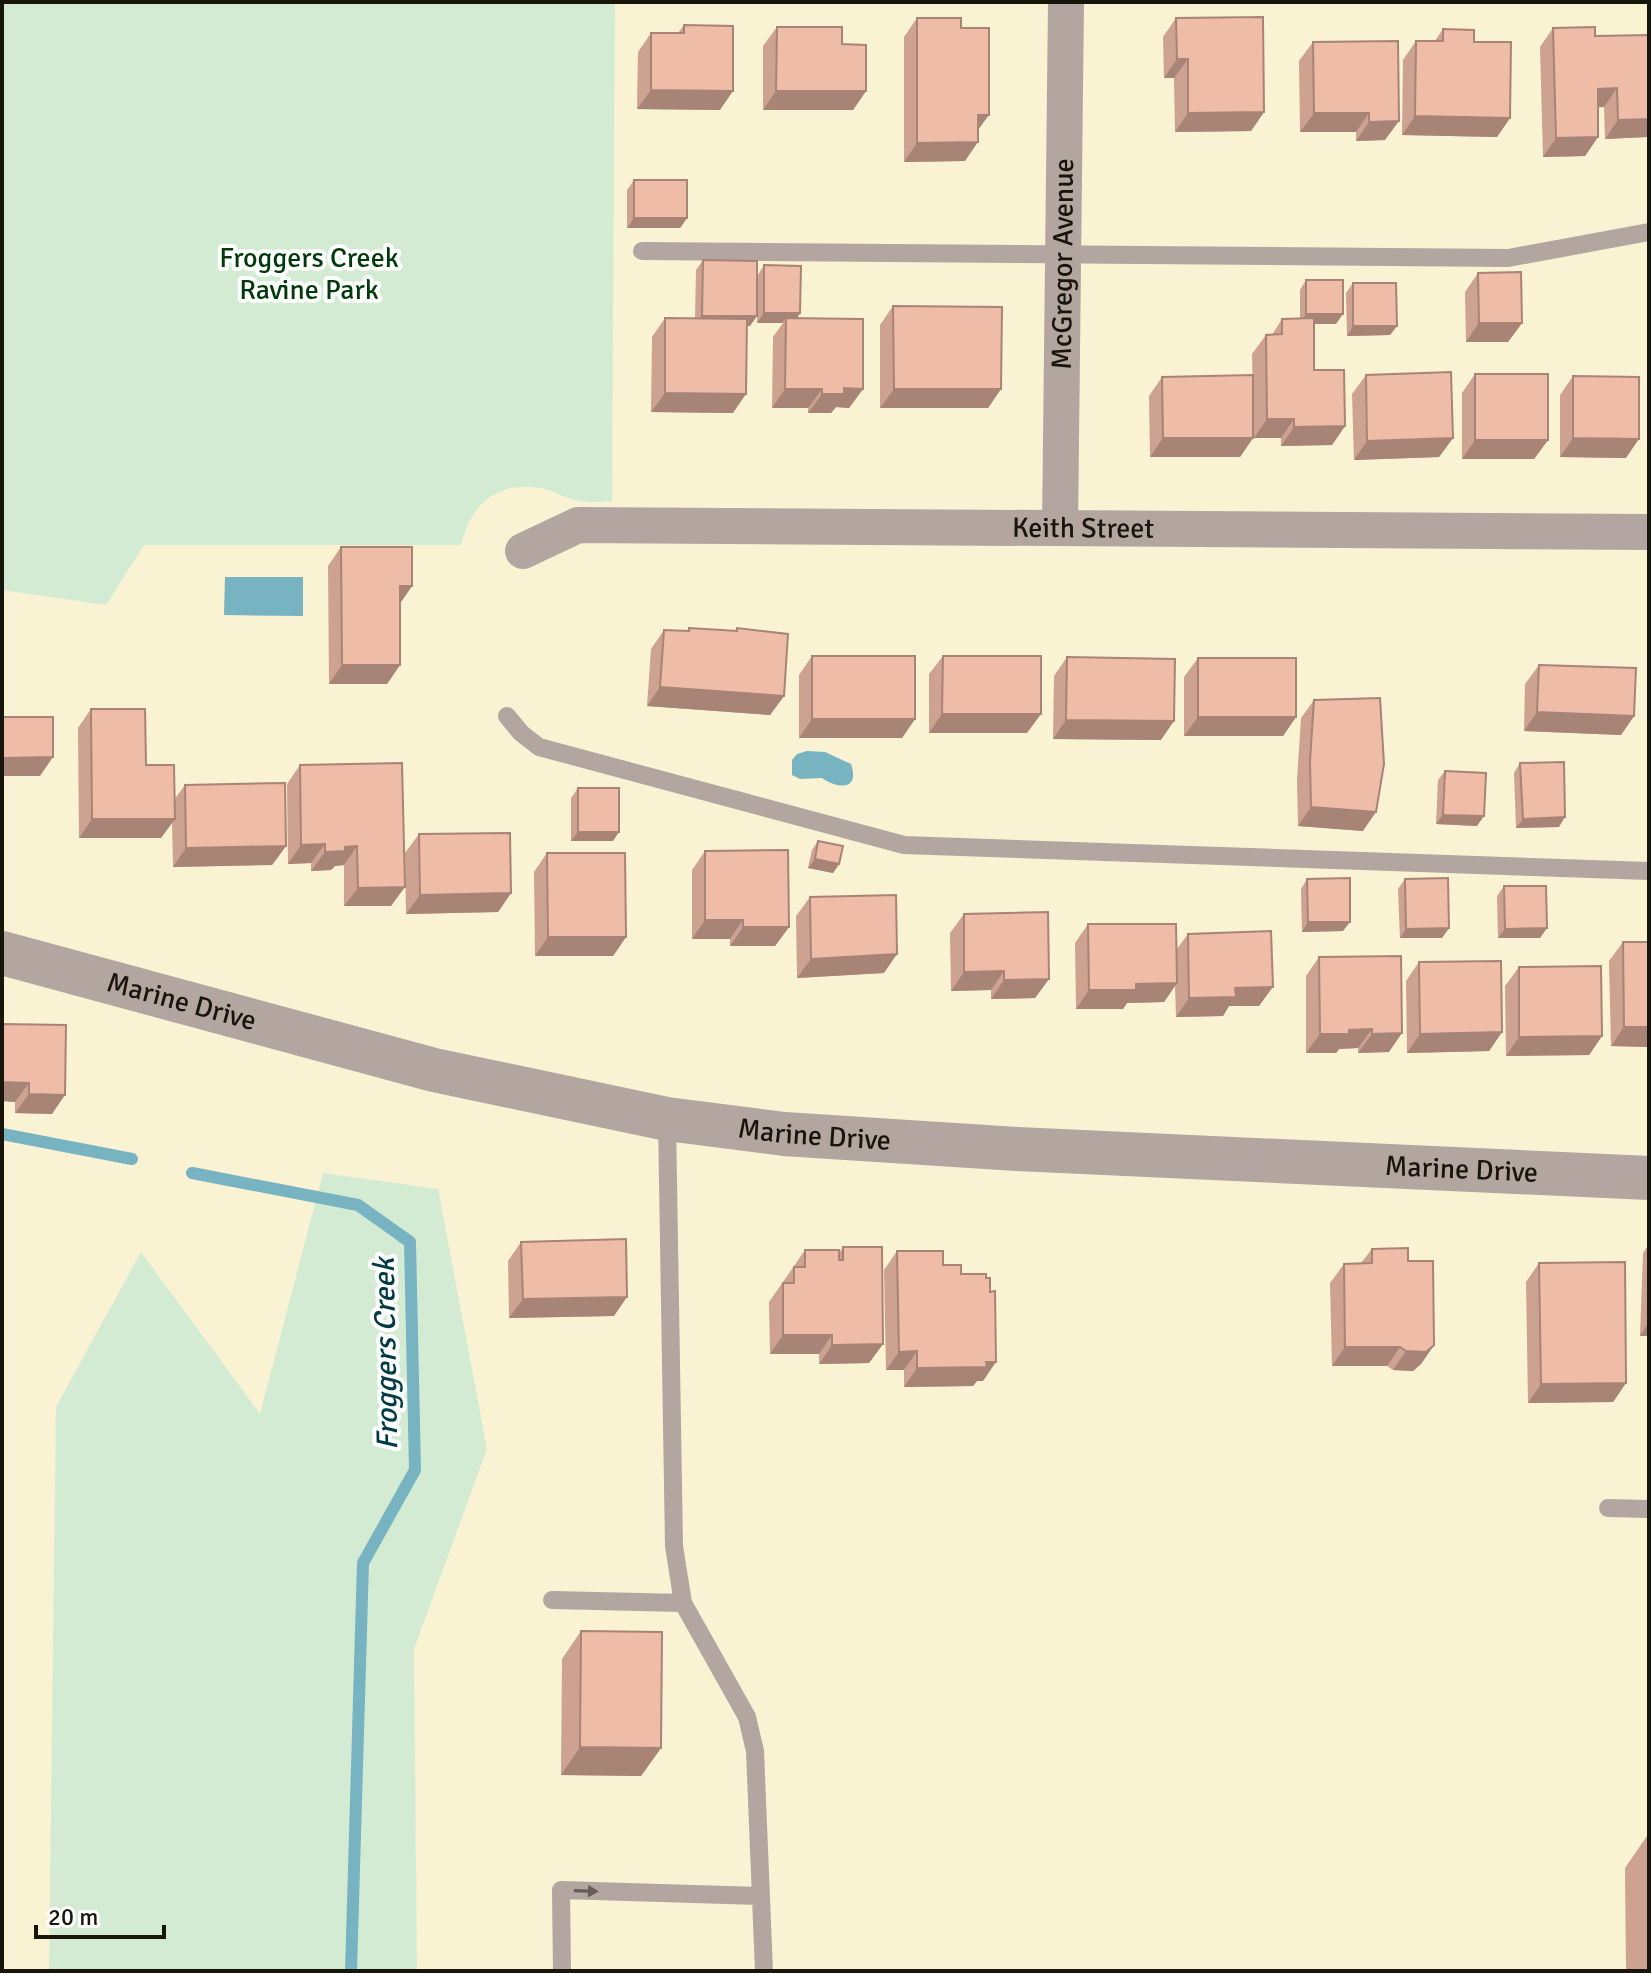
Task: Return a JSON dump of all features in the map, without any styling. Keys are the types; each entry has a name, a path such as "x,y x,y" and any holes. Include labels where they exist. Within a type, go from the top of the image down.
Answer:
{"street":[{"name":"McGregor Avenue","path":"1060,528 1066,2"},
{"name":"Keith Street","path":"523,551 578,525 1649,532"},
{"name":"Marine Drive","path":"2,953 434,1070 667,1119 784,1134 1017,1149 1649,1178"}],"lane":[{"path":"642,251 1508,258 1649,232"},
{"path":"507,716 521,733 539,747 904,845 1649,871"},
{"path":"667,1119 674,1546 683,1603 747,1717 755,1751 764,1971"},
{"path":"1608,1508 1649,1509"},
{"path":"552,1600 683,1603"},
{"path":"562,1971 561,1890 760,1896"}],"green space":[{"name":"Froggers Creek Ravine Park","path":"2,2 615,2 612,501 580,501 528,487 501,491 480,506 461,545 144,545 106,605 2,590"},
{"path":"323,1173 438,1189 487,1449 414,1649 417,1971 49,1971 56,1407 141,1252 260,1414"}],"water":[{"path":"225,577 303,577 303,616 224,615"},
{"path":"825,752 851,764 853,779 841,786 822,778 800,779 792,775 792,760 797,754"}],"building":[{"path":"1263,17 1264,112 1188,113 1188,59 1177,59 1176,18"},
{"path":"917,18 961,18 961,28 989,28 989,115 978,115 978,142 917,143"},
{"path":"684,25 733,26 733,91 651,90 651,33 684,33"},
{"path":"777,27 842,27 842,44 866,45 866,91 776,91"},
{"path":"1595,27 1595,36 1649,35 1649,119 1618,120 1617,88 1598,89 1598,137 1556,138 1553,28"},
{"path":"1443,29 1474,30 1474,42 1511,42 1510,118 1415,116 1416,41 1443,41"},
{"path":"1398,41 1399,121 1369,122 1369,113 1314,113 1313,42"},
{"path":"634,180 687,180 687,218 634,218"},
{"path":"703,260 757,261 757,316 702,316"},
{"path":"764,265 801,266 800,313 764,313"},
{"path":"1521,272 1522,323 1479,323 1478,273"},
{"path":"1306,280 1343,280 1343,314 1306,314"},
{"path":"1353,283 1396,283 1397,326 1353,326"},
{"path":"893,306 1002,307 1001,389 894,389"},
{"path":"665,318 747,319 746,394 665,393"},
{"path":"786,318 863,319 863,389 844,388 844,394 822,394 822,389 785,389"},
{"path":"1314,318 1314,370 1344,370 1345,426 1294,427 1294,419 1267,419 1266,335 1282,334 1282,319"},
{"path":"1451,372 1453,438 1367,441 1366,375"},
{"path":"1475,374 1548,374 1548,440 1475,440"},
{"path":"1253,375 1253,438 1163,438 1162,377"},
{"path":"1573,376 1639,377 1639,439 1573,438"},
{"path":"341,547 412,547 412,586 400,586 400,665 342,665"},
{"path":"689,628 737,631 737,628 788,634 784,696 660,687 664,630 689,631"},
{"path":"812,656 915,656 915,719 812,719"},
{"path":"943,656 1041,656 1041,714 942,714"},
{"path":"1067,657 1175,659 1174,721 1066,720"},
{"path":"1198,658 1296,658 1296,717 1198,717"},
{"path":"1539,665 1636,668 1634,716 1537,712"},
{"path":"1380,698 1384,764 1376,812 1311,807 1314,700"},
{"path":"91,709 145,709 146,765 174,765 175,819 92,819"},
{"path":"2,717 53,717 53,757 2,758"},
{"path":"1564,762 1565,817 1523,819 1520,763"},
{"path":"402,763 405,887 358,888 357,846 345,847 345,851 325,852 325,844 301,845 300,765"},
{"path":"1445,771 1486,773 1484,816 1443,815"},
{"path":"285,783 286,846 186,848 185,785"},
{"path":"578,788 619,788 619,832 578,832"},
{"path":"510,833 511,893 420,895 419,834"},
{"path":"818,841 843,846 839,864 815,859"},
{"path":"788,850 789,927 743,927 743,920 705,920 705,851"},
{"path":"547,853 625,853 626,937 548,937"},
{"path":"1350,878 1350,922 1308,922 1307,879"},
{"path":"1448,878 1449,928 1406,929 1405,879"},
{"path":"1504,886 1546,886 1547,928 1505,929"},
{"path":"896,895 897,954 811,959 810,897"},
{"path":"1048,912 1049,979 1004,980 1004,971 964,972 964,914"},
{"path":"1088,924 1176,924 1177,983 1136,984 1136,990 1089,990"},
{"path":"1271,931 1273,987 1235,988 1236,997 1189,998 1188,934"},
{"path":"1623,942 1649,942 1649,1027 1624,1027"},
{"path":"1401,956 1402,1033 1372,1034 1372,1029 1349,1030 1349,1034 1320,1034 1319,957"},
{"path":"1501,961 1502,1032 1420,1034 1419,962"},
{"path":"1601,966 1602,1036 1519,1037 1519,967"},
{"path":"2,1024 66,1025 65,1095 29,1094 29,1083 2,1082"},
{"path":"626,1239 627,1297 523,1299 521,1242"},
{"path":"843,1247 882,1247 883,1344 832,1345 832,1335 783,1335 783,1283 794,1283 794,1267 805,1267 805,1250 839,1250 839,1260 843,1260"},
{"path":"1408,1248 1408,1261 1433,1261 1434,1345 1426,1352 1406,1351 1400,1347 1345,1347 1344,1264 1372,1263 1372,1249"},
{"path":"897,1251 943,1251 943,1265 961,1265 961,1274 986,1274 986,1278 990,1278 990,1292 995,1291 996,1362 986,1362 987,1367 917,1368 917,1351 899,1352"},
{"path":"1625,1262 1626,1383 1541,1384 1539,1263"},
{"path":"581,1631 662,1632 661,1748 580,1747"}],"waterway":[{"path":"2,1134 132,1159"},
{"name":"Froggers Creek","path":"192,1173 358,1205 410,1242 415,1470 363,1563 351,1971"}]}
